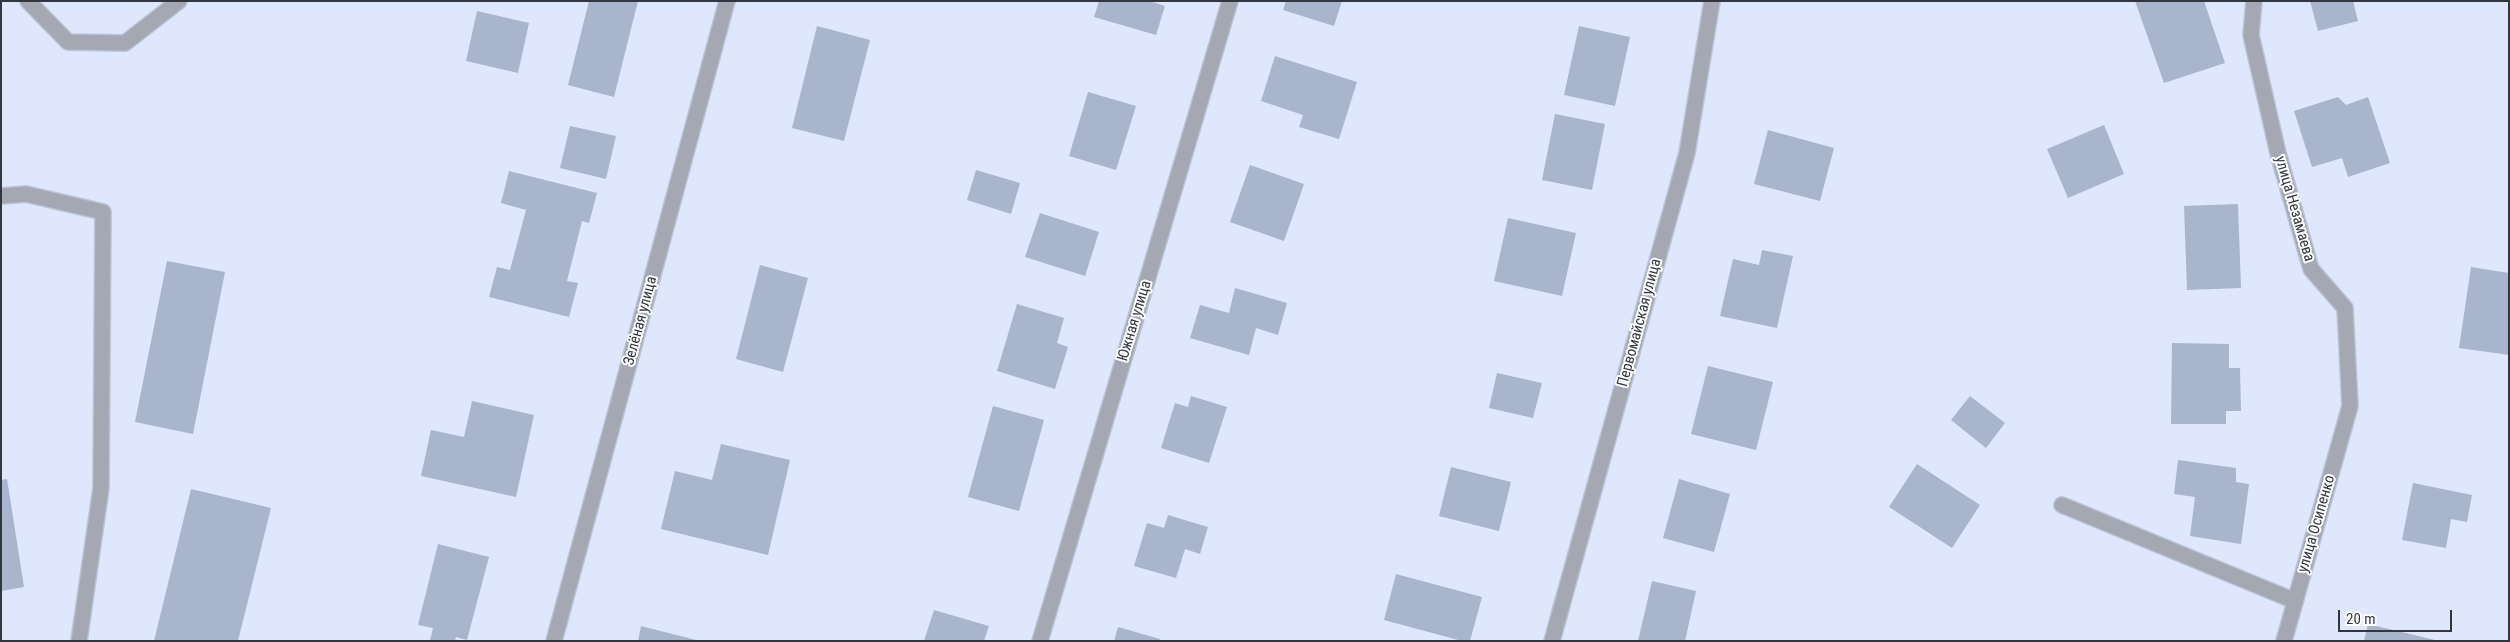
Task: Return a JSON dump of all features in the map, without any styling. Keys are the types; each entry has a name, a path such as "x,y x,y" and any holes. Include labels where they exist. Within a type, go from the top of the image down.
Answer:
{"street":[{"path":"28,1 68,42 125,44 179,1"},
{"name":"Зелёная улица","path":"554,641 727,1"},
{"name":"Южная улица","path":"1040,641 1230,1"},
{"name":"Первомайская улица","path":"1552,641 1687,153 1712,1"},
{"name":"улица Незамаева","path":"2254,1 2251,35 2278,153 2308,260 2311,269 2344,308 2350,406"},
{"path":"1,196 26,194 103,212 102,488 78,641"},
{"name":"улица Осипенко","path":"2284,641 2350,406"},
{"path":"2062,505 2295,601"}],"building":[{"path":"589,1 638,1 614,97 568,85"},
{"path":"1099,1 1149,1 1165,6 1156,35 1094,17"},
{"path":"1286,1 1342,1 1334,26 1283,10"},
{"path":"2135,1 2204,1 2225,63 2164,83"},
{"path":"2310,1 2353,1 2358,21 2318,31"},
{"path":"477,11 529,23 518,73 466,61"},
{"path":"817,26 870,40 844,141 792,128"},
{"path":"1579,26 1630,37 1615,106 1564,95"},
{"path":"1275,56 1357,82 1339,139 1299,127 1303,115 1261,101"},
{"path":"1088,92 1136,106 1116,170 1069,156"},
{"path":"2338,97 2346,105 2368,97 2390,163 2348,177 2342,158 2312,167 2294,111"},
{"path":"1555,114 1605,124 1592,190 1542,180"},
{"path":"2104,125 2124,174 2068,198 2047,149"},
{"path":"570,126 616,136 606,179 560,168"},
{"path":"1768,130 1834,148 1820,201 1754,184"},
{"path":"1250,165 1304,184 1284,241 1230,222"},
{"path":"976,170 1020,183 1011,214 967,200"},
{"path":"509,171 597,193 589,223 582,221 567,281 578,283 569,317 489,297 497,267 510,270 526,210 501,203"},
{"path":"2238,204 2241,288 2187,290 2184,206"},
{"path":"1040,213 1099,232 1085,276 1025,257"},
{"path":"1508,218 1576,233 1562,296 1494,281"},
{"path":"1762,250 1793,256 1777,328 1720,316 1733,259 1759,265"},
{"path":"167,261 225,272 193,434 135,422"},
{"path":"760,265 808,278 783,372 736,359"},
{"path":"2471,267 2509,273 2509,355 2459,348"},
{"path":"1235,288 1287,303 1278,335 1256,328 1249,355 1190,338 1200,305 1229,313"},
{"path":"1017,304 1064,318 1057,343 1068,347 1055,389 997,371"},
{"path":"2172,343 2229,344 2229,368 2240,368 2241,411 2226,411 2226,424 2171,424"},
{"path":"1708,366 1773,382 1756,450 1691,434"},
{"path":"1497,373 1542,383 1533,418 1489,408"},
{"path":"1191,396 1227,407 1209,463 1161,448 1175,403 1188,407"},
{"path":"1970,396 2005,423 1986,448 1951,420"},
{"path":"472,401 534,415 516,497 421,476 431,430 464,437"},
{"path":"993,406 1044,420 1019,511 968,497"},
{"path":"721,444 790,460 768,555 661,529 675,471 712,480"},
{"path":"2178,460 2236,468 2236,482 2249,484 2241,544 2190,536 2195,497 2174,494"},
{"path":"1917,464 1980,505 1952,548 1889,507"},
{"path":"1451,467 1511,482 1499,531 1439,516"},
{"path":"7,479 24,587 1,591 1,480"},
{"path":"1679,479 1730,494 1714,552 1663,538"},
{"path":"2413,483 2472,495 2467,522 2451,519 2446,548 2402,540"},
{"path":"191,489 271,508 238,641 154,641"},
{"path":"1168,515 1208,527 1200,554 1185,549 1176,578 1134,566 1147,523 1164,528"},
{"path":"438,544 489,557 467,640 456,637 455,641 430,641 433,628 418,625"},
{"path":"1396,574 1482,597 1470,641 1462,641 1384,620"},
{"path":"1652,581 1696,591 1685,641 1638,641"},
{"path":"934,610 989,626 984,641 924,641"},
{"path":"2368,624 2435,640 2435,641 2364,641"},
{"path":"641,626 696,640 696,641 638,641"},
{"path":"1118,627 1160,639 1159,641 1114,641"}]}
